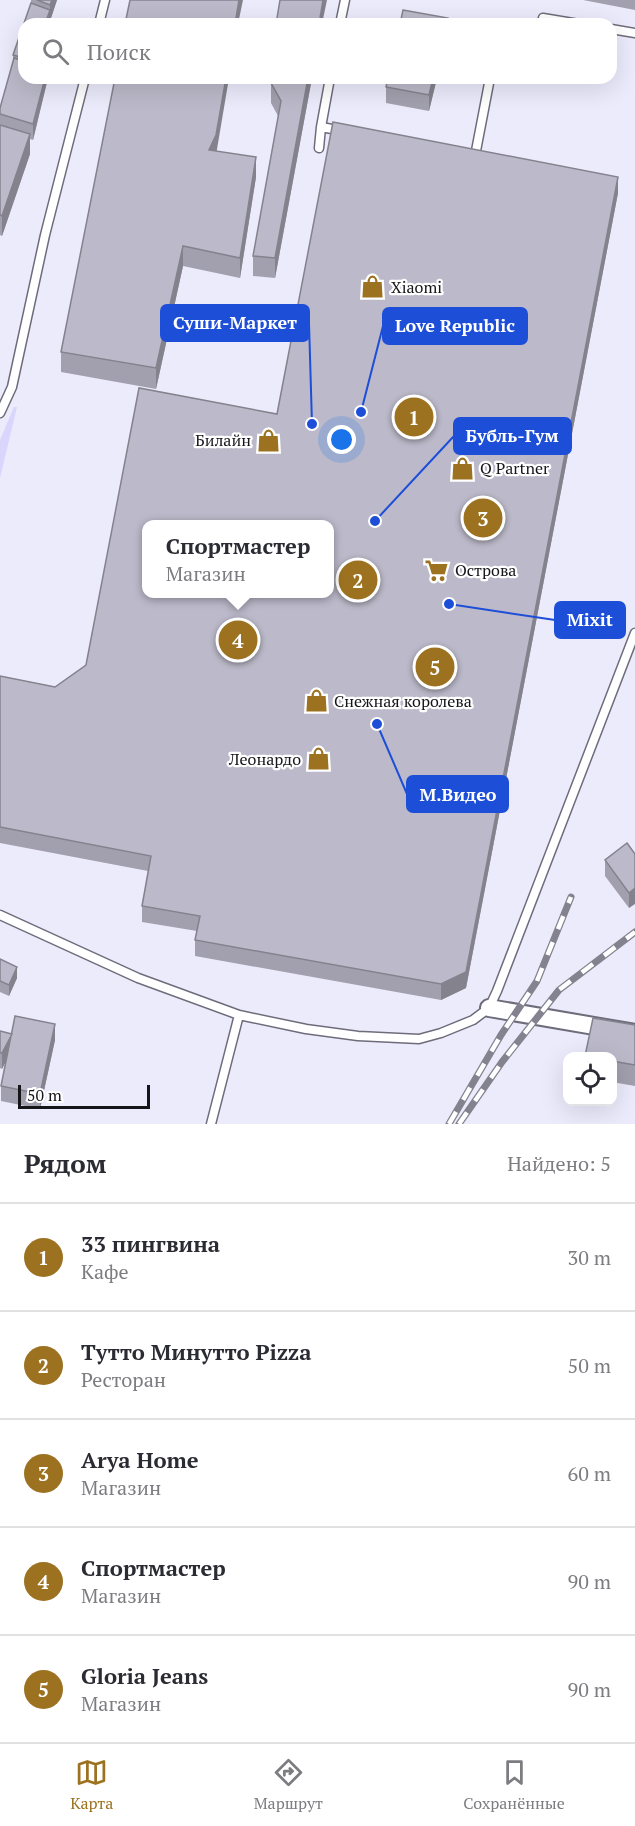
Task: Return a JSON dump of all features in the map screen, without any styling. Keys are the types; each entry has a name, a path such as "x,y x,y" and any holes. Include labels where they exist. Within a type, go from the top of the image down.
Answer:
{"street":[{"path":"489,1008 635,1033"}],"lane":[{"path":"100,18 105,0"},
{"path":"341,18 345,0"},
{"path":"617,30 635,33"},
{"path":"0,413 12,387 45,235 83,84"},
{"path":"318,147 329,84"},
{"path":"464,153 475,156 489,84"},
{"path":"321,128 354,133"},
{"path":"0,915 138,978 239,1015 347,1035 419,1040 473,1020 489,1008 635,633"},
{"path":"211,1124 239,1015"}],"shaded area":[{"path":"14,407 17,407 0,478 0,440"}],"building":[{"path":"37,0 52,0 50,5"},
{"path":"130,0 239,0 236,18 126,18"},
{"path":"280,0 323,0 320,18 277,18"},
{"path":"31,3 50,10 47,18 26,18"},
{"path":"403,10 448,18 401,18"},
{"path":"18,41 18,56 13,55"},
{"path":"14,58 18,59 18,84 43,84 33,124 0,114"},
{"path":"114,84 225,84 216,135 209,150 256,157 240,258 183,246 156,368 61,352"},
{"path":"272,84 307,84 275,258 253,256 281,101"},
{"path":"387,84 432,84 429,95 386,87"},
{"name":"Острова","path":"333,122 618,177 466,972 441,984 195,940 200,916 142,906 151,856 0,827 0,676 55,687 86,665 139,388 277,414"},
{"path":"0,125 30,134 2,216 0,215"},
{"path":"627,843 635,854 635,888 629,893 605,860"},
{"path":"0,959 17,967 9,985 0,981"},
{"path":"15,1016 55,1024 40,1094 1,1086"},
{"path":"593,1018 635,1025 635,1065 617,1062 617,1052 586,1052"},
{"path":"0,1031 12,1034 2,1053 0,1053"}],"railway":[{"path":"449,1124 501,1035 537,981 571,897"},
{"path":"459,1124 502,1062 559,990 635,932"}],"place":[{"name":"Xiaomi","path":"373,287"},
{"name":"Love Republic","path":"361,412"},
{"name":"33 пингвина","path":"414,417"},
{"name":"Суши-Маркет","path":"312,424"},
{"name":"Билайн","path":"269,440"},
{"name":"Q Partner","path":"462,468"},
{"name":"Arya Home","path":"483,518"},
{"name":"Бубль-Гум","path":"375,521"},
{"name":"Острова","path":"437,570"},
{"name":"Тутто Минутто Pizza","path":"358,580"},
{"name":"Mixit","path":"449,604"},
{"name":"Спортмастер","path":"238,640"},
{"name":"Gloria Jeans","path":"435,667"},
{"name":"Снежная королева","path":"316,701"},
{"name":"М.Видео","path":"377,724"},
{"name":"Леонардо","path":"319,759"}]}
